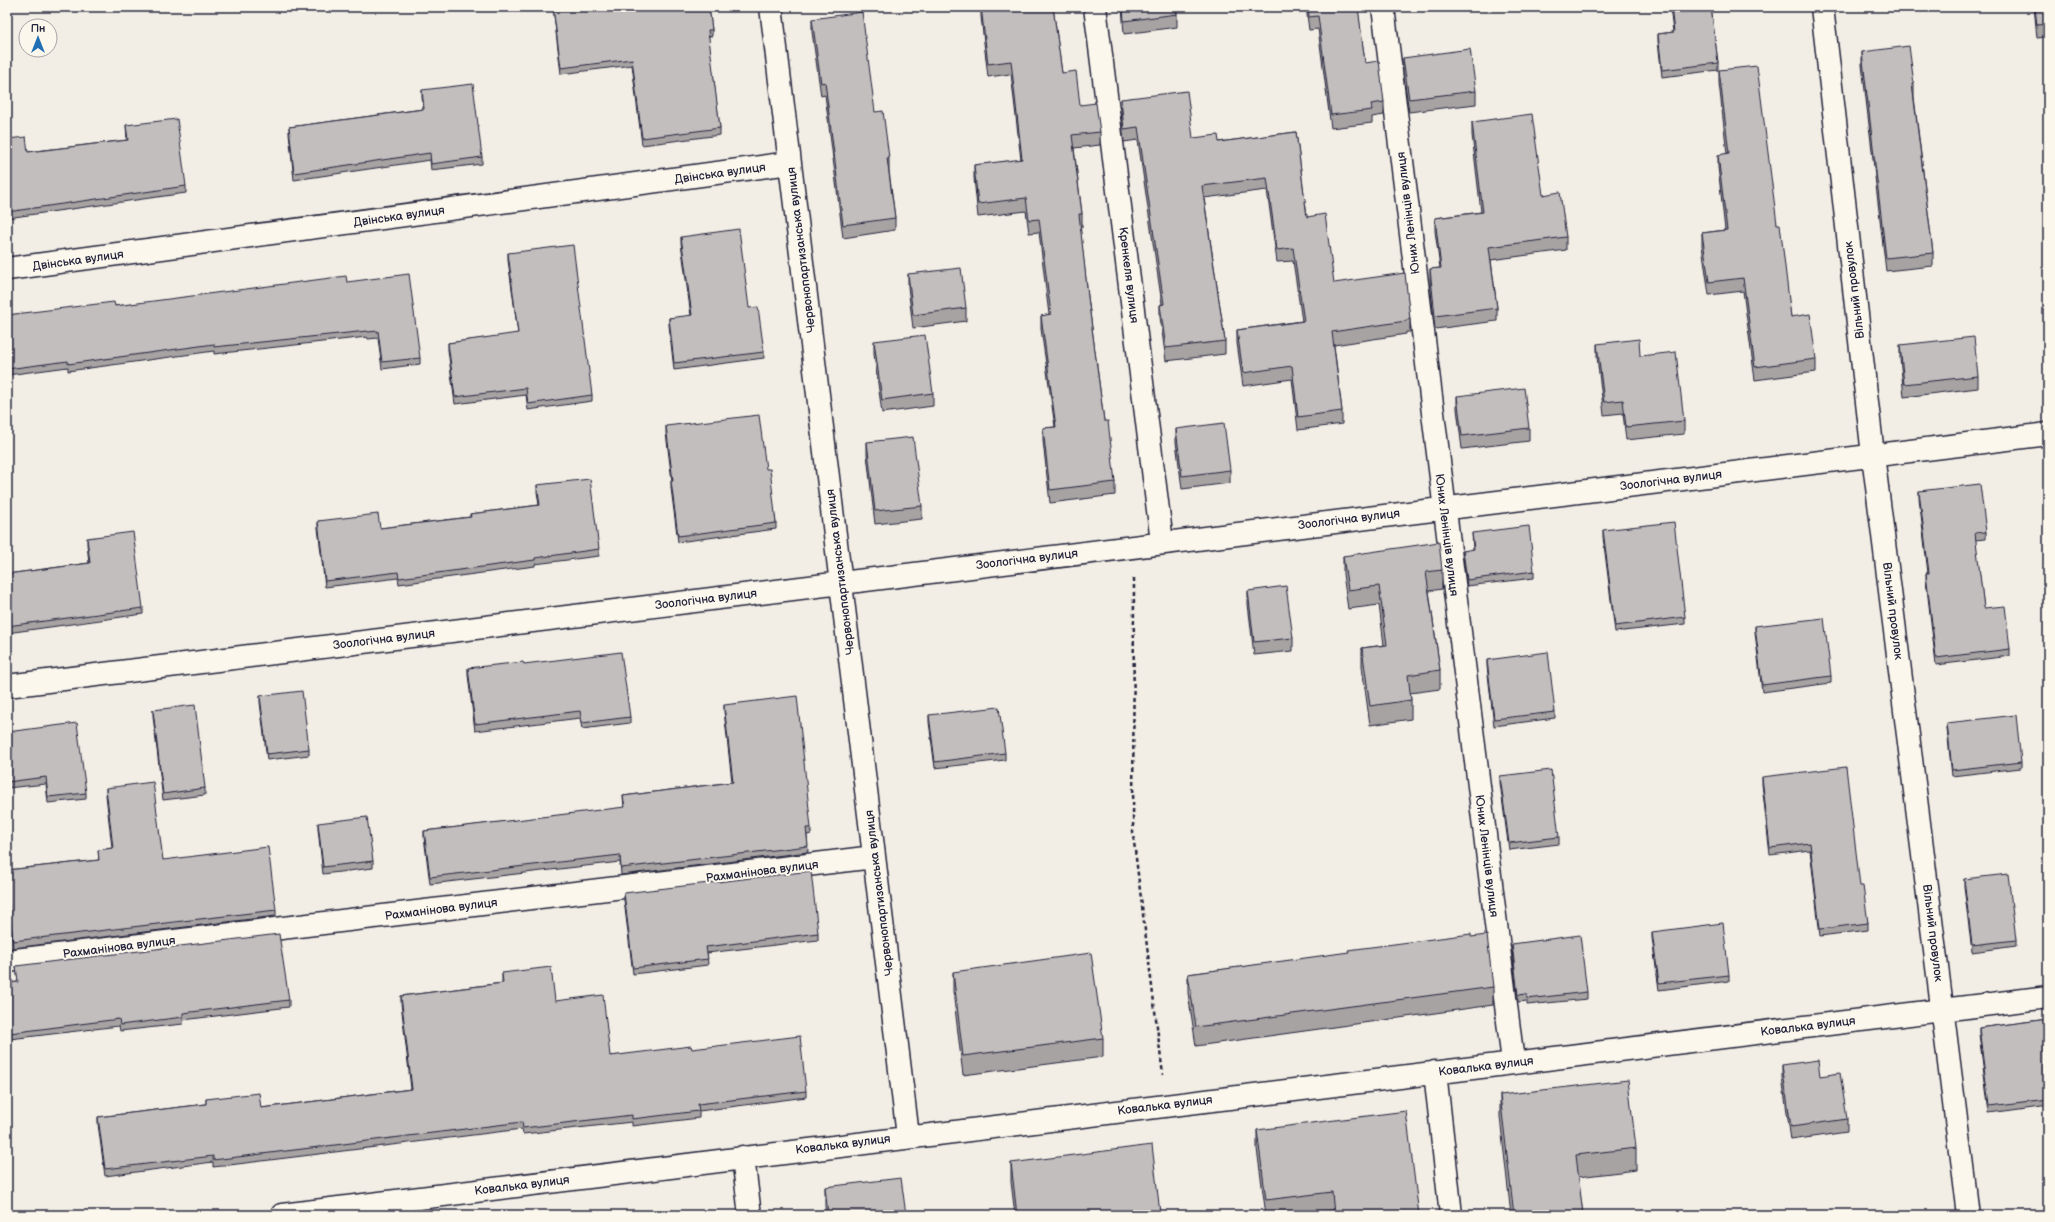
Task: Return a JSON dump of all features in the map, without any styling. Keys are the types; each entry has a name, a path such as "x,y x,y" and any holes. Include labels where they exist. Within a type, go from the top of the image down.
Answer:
{"street":[{"name":"Червонопартизанська вулиця","path":"772,7 908,1136"},
{"name":"Кренкеля вулиця","path":"1095,7 1162,542"},
{"name":"Юних Ленінців вулиця","path":"1382,7 1513,1062"},
{"name":"Вільний провулок","path":"1822,7 1873,455 1968,1215"},
{"name":"Двінська вулиця","path":"7,269 790,163"},
{"name":"Зоологічна вулиця","path":"7,686 1134,545 2048,434"},
{"name":"Рахманінова вулиця","path":"7,961 874,857"},
{"name":"Ковалька вулиця","path":"282,1215 908,1136 2048,997"},
{"path":"1435,1072 1451,1215"},
{"path":"743,1157 750,1215"}],"path":[{"path":"1134,545 1133,834 1167,1105"}],"building":[{"path":"553,7 709,7 712,30 708,30 720,128 642,138 632,59 561,68"},
{"path":"981,7 1053,7 1062,73 1076,71 1080,105 1096,103 1100,132 1072,135 1082,214 1079,214 1088,297 1104,421 1108,421 1115,482 1050,490 1043,428 1056,427 1041,316 1051,314 1039,219 1029,220 1026,198 978,204 974,165 1022,159 1011,61 988,64"},
{"path":"1123,7 1176,7 1177,14 1124,21"},
{"path":"1308,7 1358,7 1365,63 1379,61 1384,102 1371,104 1372,110 1331,115 1318,16 1309,17"},
{"path":"1671,7 1711,7 1718,63 1662,70 1658,34 1674,32"},
{"path":"2035,7 2048,7 2048,24 2037,25"},
{"path":"862,12 875,112 883,111 889,158 887,158 895,218 843,225 825,82 821,83 812,19"},
{"path":"1909,46 1914,84 1912,84 1933,253 1886,258 1862,52"},
{"path":"1470,49 1476,91 1409,99 1403,58"},
{"path":"1757,66 1777,224 1780,224 1791,317 1810,314 1816,359 1755,367 1743,278 1709,282 1702,233 1727,230 1718,155 1729,153 1719,70"},
{"path":"473,84 482,157 431,164 430,153 294,173 289,127 424,109 422,90"},
{"path":"1187,91 1193,138 1218,135 1219,142 1296,132 1307,217 1325,214 1334,283 1405,273 1410,319 1406,321 1332,332 1342,411 1298,417 1292,366 1243,373 1237,330 1304,321 1293,248 1277,250 1267,178 1202,186 1225,341 1166,348 1160,305 1164,304 1138,127 1124,129 1121,99"},
{"path":"1532,114 1543,195 1560,192 1566,237 1489,247 1497,308 1435,316 1430,269 1441,268 1435,218 1483,212 1472,122"},
{"path":"177,119 186,186 7,212 7,139 26,137 28,152 128,140 126,125"},
{"path":"739,229 749,308 758,307 764,352 674,363 669,318 692,315 681,237"},
{"path":"573,245 592,395 528,404 526,388 455,397 448,343 518,333 508,253"},
{"path":"961,268 966,308 913,315 908,274"},
{"path":"409,274 420,358 382,362 378,331 367,331 214,347 214,344 68,364 68,361 7,369 7,315 114,302 115,306 346,276 347,282"},
{"path":"925,335 933,393 882,400 874,341"},
{"path":"1974,337 1978,376 1904,384 1900,345"},
{"path":"1639,339 1640,356 1676,352 1684,421 1626,427 1623,400 1604,402 1597,344"},
{"path":"1524,388 1529,428 1462,436 1457,396"},
{"path":"759,415 766,469 770,469 776,523 678,536 666,426"},
{"path":"1224,423 1230,470 1182,476 1176,429"},
{"path":"913,437 922,506 875,511 867,442"},
{"path":"590,479 599,549 535,558 535,560 399,578 398,572 325,581 318,521 378,514 380,528 471,517 470,514 540,505 537,485"},
{"path":"1980,484 1986,532 1975,533 1984,608 2005,606 2010,649 1936,658 1926,573 1929,573 1919,491"},
{"path":"1674,522 1685,617 1615,626 1603,530"},
{"path":"1529,526 1534,571 1467,580 1463,551 1474,549 1472,533"},
{"path":"133,532 143,608 7,626 7,574 90,563 87,538"},
{"path":"1439,542 1442,570 1426,572 1440,670 1408,675 1411,700 1370,706 1362,648 1387,645 1379,586 1348,590 1343,556"},
{"path":"1286,586 1293,638 1254,642 1248,591"},
{"path":"1824,618 1831,676 1762,685 1755,626"},
{"path":"621,652 630,717 582,723 580,711 475,724 468,668 523,662 524,664"},
{"path":"1548,652 1555,712 1494,719 1487,660"},
{"path":"302,691 309,749 267,754 260,696"},
{"path":"797,696 811,828 806,828 808,846 621,868 620,855 430,877 424,831 625,807 623,796 733,782 724,705"},
{"path":"195,705 205,788 163,794 153,710"},
{"path":"999,707 1005,753 935,762 929,715"},
{"path":"2016,715 2021,762 1952,770 1947,723"},
{"path":"77,723 86,793 48,797 46,777 7,782 7,732"},
{"path":"1846,767 1860,886 1863,886 1868,923 1820,929 1810,843 1770,848 1762,777"},
{"path":"1551,770 1559,837 1509,843 1500,776"},
{"path":"153,782 163,860 268,847 276,910 13,941 7,890 7,870 99,860 98,850 113,848 106,788"},
{"path":"367,817 373,861 323,867 318,823"},
{"path":"811,871 818,933 706,947 708,959 633,968 624,893"},
{"path":"2008,874 2016,940 1972,945 1964,879"},
{"path":"1723,923 1729,975 1659,983 1652,932"},
{"path":"279,934 289,1000 183,1013 183,1017 120,1025 119,1019 10,1033 7,1011 7,983 18,982 16,966"},
{"path":"1471,934 1471,937 1487,935 1493,987 1196,1027 1188,974 1349,952 1348,950"},
{"path":"1580,935 1587,992 1527,999 1527,994 1518,995 1512,944"},
{"path":"1091,953 1103,1038 963,1056 953,972"},
{"path":"551,967 555,1001 603,995 610,1056 691,1046 692,1049 800,1036 806,1091 698,1104 699,1111 632,1119 632,1115 523,1128 522,1122 213,1160 213,1156 105,1169 98,1117 206,1104 206,1099 259,1093 261,1108 412,1089 401,996 503,983 502,973"},
{"path":"2048,1019 2048,1099 1989,1106 1979,1028"},
{"path":"1818,1060 1820,1076 1840,1073 1847,1119 1791,1127 1782,1065"},
{"path":"1628,1080 1636,1148 1576,1155 1583,1215 1514,1215 1500,1095"},
{"path":"1406,1111 1419,1215 1334,1215 1332,1192 1266,1200 1257,1130"},
{"path":"1152,1145 1160,1213 1142,1215 1017,1215 1011,1163"},
{"path":"901,1178 906,1215 828,1215 825,1187"},
{"path":"694,1212 695,1215 662,1215"}]}
